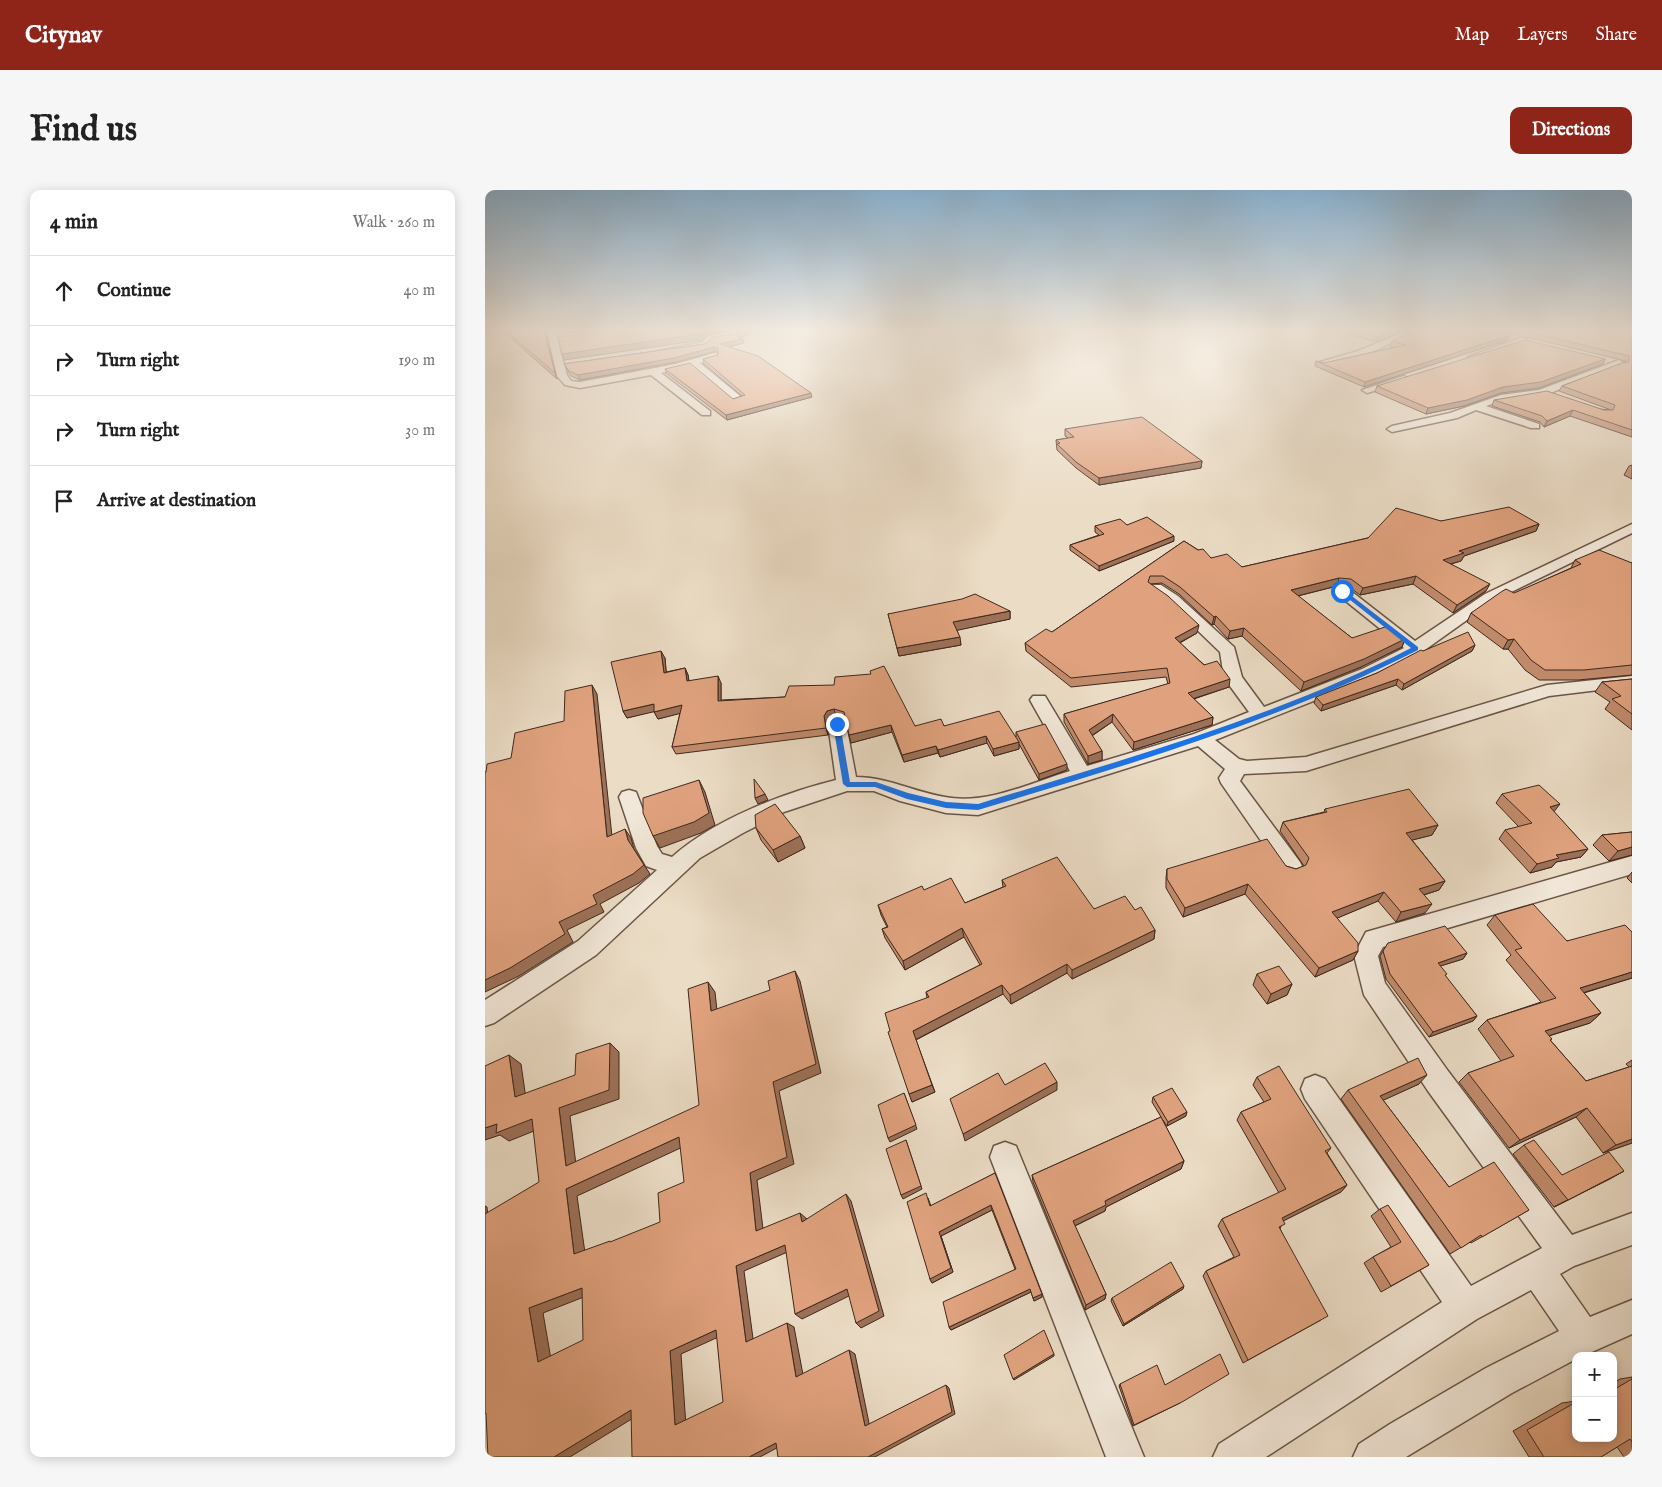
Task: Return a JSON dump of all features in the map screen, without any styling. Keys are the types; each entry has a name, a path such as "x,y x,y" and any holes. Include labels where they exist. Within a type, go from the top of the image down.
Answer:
{"street":[{"path":"677,390 706,413"},
{"path":"727,390 739,400"},
{"path":"1393,429 1453,416 1501,398 1545,391 1562,397"},
{"path":"1476,406 1535,426"},
{"path":"485,1014 587,948 692,852 735,828 777,808 823,790 847,784 876,784 907,796 946,805 978,807 1201,738 1367,673 1415,648 1490,597 1597,553 1632,528"},
{"path":"1156,588 1173,599 1228,651 1233,678 1261,715"},
{"path":"1342,591 1415,648"},
{"path":"1201,738 1233,766 1306,764 1547,691 1632,681"},
{"path":"1039,700 1083,776"},
{"path":"837,724 847,784"},
{"path":"1239,767 1229,778 1231,783 1292,868"},
{"path":"629,797 647,848 654,860 675,867"},
{"path":"1583,1336 1551,1261 1438,1081 1373,987 1366,955 1375,938 1599,873 1632,866"},
{"path":"1315,1089 1465,1307"},
{"path":"1005,1157 1125,1457"},
{"path":"1232,1457 1465,1307 1551,1261 1632,1229"},
{"path":"1373,1457 1426,1422 1583,1336 1632,1317"}],"building":[{"path":"693,390 722,390 733,399 745,395 739,390 807,390 811,393 726,415"},
{"path":"1387,390 1494,390 1467,400 1428,408"},
{"path":"1574,390 1632,390 1632,430 1573,410 1547,421 1542,416 1494,400 1547,391 1604,410 1613,410 1615,405"},
{"path":"1142,417 1202,461 1099,478 1076,462 1057,444 1060,443 1056,440 1074,437 1065,429"},
{"path":"1509,507 1539,524 1459,551 1464,553 1443,560 1490,584 1457,605 1416,576 1363,588 1351,579 1339,578 1291,590 1352,638 1388,626 1405,639 1364,659 1304,682 1244,628 1230,631 1216,616 1214,617 1180,587 1163,576 1150,576 1148,582 1168,596 1199,625 1175,638 1204,665 1217,661 1230,679 1188,693 1213,717 1134,742 1113,714 1089,730 1102,751 1088,756 1064,714 1170,683 1167,668 1071,678 1025,643 1046,629 1052,632 1184,541 1198,550 1203,549 1211,558 1227,554 1242,567 1368,538 1396,508 1441,521"},
{"path":"1147,517 1174,536 1099,566 1070,545 1104,534 1095,526 1120,519 1127,525"},
{"path":"1599,550 1632,563 1632,665 1584,670 1545,670 1531,660 1514,639 1508,640 1471,613 1506,589 1514,593 1581,564 1575,560"},
{"path":"975,594 1010,611 953,622 960,637 897,648 888,614 962,599"},
{"path":"1468,632 1475,645 1404,684 1398,679 1323,705 1316,697 1377,673 1421,650 1423,651"},
{"path":"661,651 664,673 685,668 687,681 718,676 718,701 785,697 789,686 834,685 835,677 871,674 870,671 884,666 915,726 941,719 944,726 999,711 1019,742 993,749 986,736 938,750 936,746 902,755 891,725 849,735 844,712 834,709 827,711 824,716 826,728 672,747 682,705 654,712 654,704 623,711 611,662"},
{"path":"1632,679 1632,714 1612,699 1621,696 1602,682"},
{"path":"592,685 607,837 625,829 628,840 644,865 633,874 593,895 597,904 559,922 565,934 510,968 485,980 485,772 487,764 511,758 515,733 564,721 565,691"},
{"path":"1045,724 1067,764 1039,774 1016,732"},
{"path":"754,779 765,794 755,798"},
{"path":"699,780 709,813 694,822 653,836 643,813 643,798"},
{"path":"1539,785 1560,804 1550,807 1588,849 1556,855 1559,858 1537,864 1505,830 1532,823 1502,794"},
{"path":"1409,789 1438,825 1406,833 1445,881 1419,889 1432,904 1401,912 1384,892 1332,912 1358,943 1358,951 1319,968 1248,884 1185,908 1167,879 1167,869 1267,839 1286,866 1296,869 1306,865 1309,858 1283,822 1327,812 1325,809"},
{"path":"775,804 800,836 773,850 756,828 755,815"},
{"path":"1632,832 1632,847 1618,851 1602,835"},
{"path":"1057,857 1094,909 1125,896 1135,910 1141,907 1155,930 1072,970 1067,964 1010,995 1002,985 913,1031 932,1085 909,1094 888,1032 890,1031 885,1013 929,997 926,992 982,964 962,928 903,961 882,929 888,927 878,905 922,886 924,890 951,878 965,903 1006,886 1002,880"},
{"path":"1533,904 1567,941 1625,925 1632,932 1632,972 1580,988 1601,1013 1545,1031 1552,1039 1550,1040 1586,1081 1632,1066 1632,1139 1616,1145 1587,1108 1520,1140 1468,1073 1514,1056 1487,1020 1556,998 1515,950 1522,948 1495,915"},
{"path":"1445,926 1467,953 1438,963 1477,1016 1433,1032 1390,974 1383,951 1388,943"},
{"path":"1279,966 1292,984 1271,994 1257,974"},
{"path":"795,971 816,1064 773,1082 787,1157 750,1173 756,1231 800,1213 802,1222 846,1194 879,1311 856,1323 847,1289 795,1314 785,1245 736,1266 746,1342 787,1323 796,1377 849,1350 865,1426 946,1385 952,1412 868,1457 778,1457 776,1443 749,1457 632,1457 631,1410 554,1457 488,1457 485,1413 485,1214 539,1182 532,1119 496,1133 497,1124 485,1128 485,1066 509,1055 515,1097 575,1075 576,1054 610,1043 609,1090 559,1108 566,1166 699,1105 688,989 708,982 711,1011 770,990 768,981","holes":["679,1137 684,1182 658,1193 660,1222 574,1254 566,1189","582,1288 583,1340 538,1362 529,1308","716,1330 723,1402 675,1425 670,1351"]},
{"path":"1418,1058 1427,1075 1380,1096 1449,1187 1494,1162 1529,1210 1482,1237 1481,1235 1461,1248 1348,1090"},
{"path":"1045,1063 1057,1082 963,1134 950,1099 998,1073 1005,1085"},
{"path":"1279,1066 1331,1148 1325,1151 1347,1185 1282,1218 1285,1224 1279,1227 1328,1316 1248,1360 1206,1271 1240,1255 1222,1219 1286,1189 1241,1112 1271,1099 1257,1077"},
{"path":"1172,1088 1187,1112 1168,1122 1153,1097"},
{"path":"904,1093 916,1125 888,1138 878,1105"},
{"path":"1161,1117 1184,1161 1105,1201 1106,1205 1073,1221 1106,1294 1086,1305 1032,1175"},
{"path":"906,1140 921,1186 901,1195 886,1149"},
{"path":"1534,1140 1562,1175 1609,1152 1624,1171 1568,1200 1524,1145"},
{"path":"995,1173 1042,1294 1033,1298 1030,1289 949,1327 943,1302 1016,1269 991,1205 939,1232 951,1268 930,1279 907,1202 926,1193 930,1206"},
{"path":"1388,1205 1429,1265 1391,1286 1373,1257 1401,1242 1380,1209"},
{"path":"1171,1262 1184,1286 1124,1324 1112,1298"},
{"path":"1044,1330 1054,1354 1013,1379 1004,1355"},
{"path":"1220,1354 1229,1374 1182,1402 1134,1425 1120,1384 1157,1365 1165,1385"},
{"path":"1632,1379 1632,1442 1630,1439 1601,1457 1544,1457 1527,1430 1572,1404 1572,1442 1617,1442 1617,1388"}],"route":[{"path":"837,724 847,784 876,784 907,796 946,805 978,807 1201,738 1367,673 1415,648 1342,591"}]}
